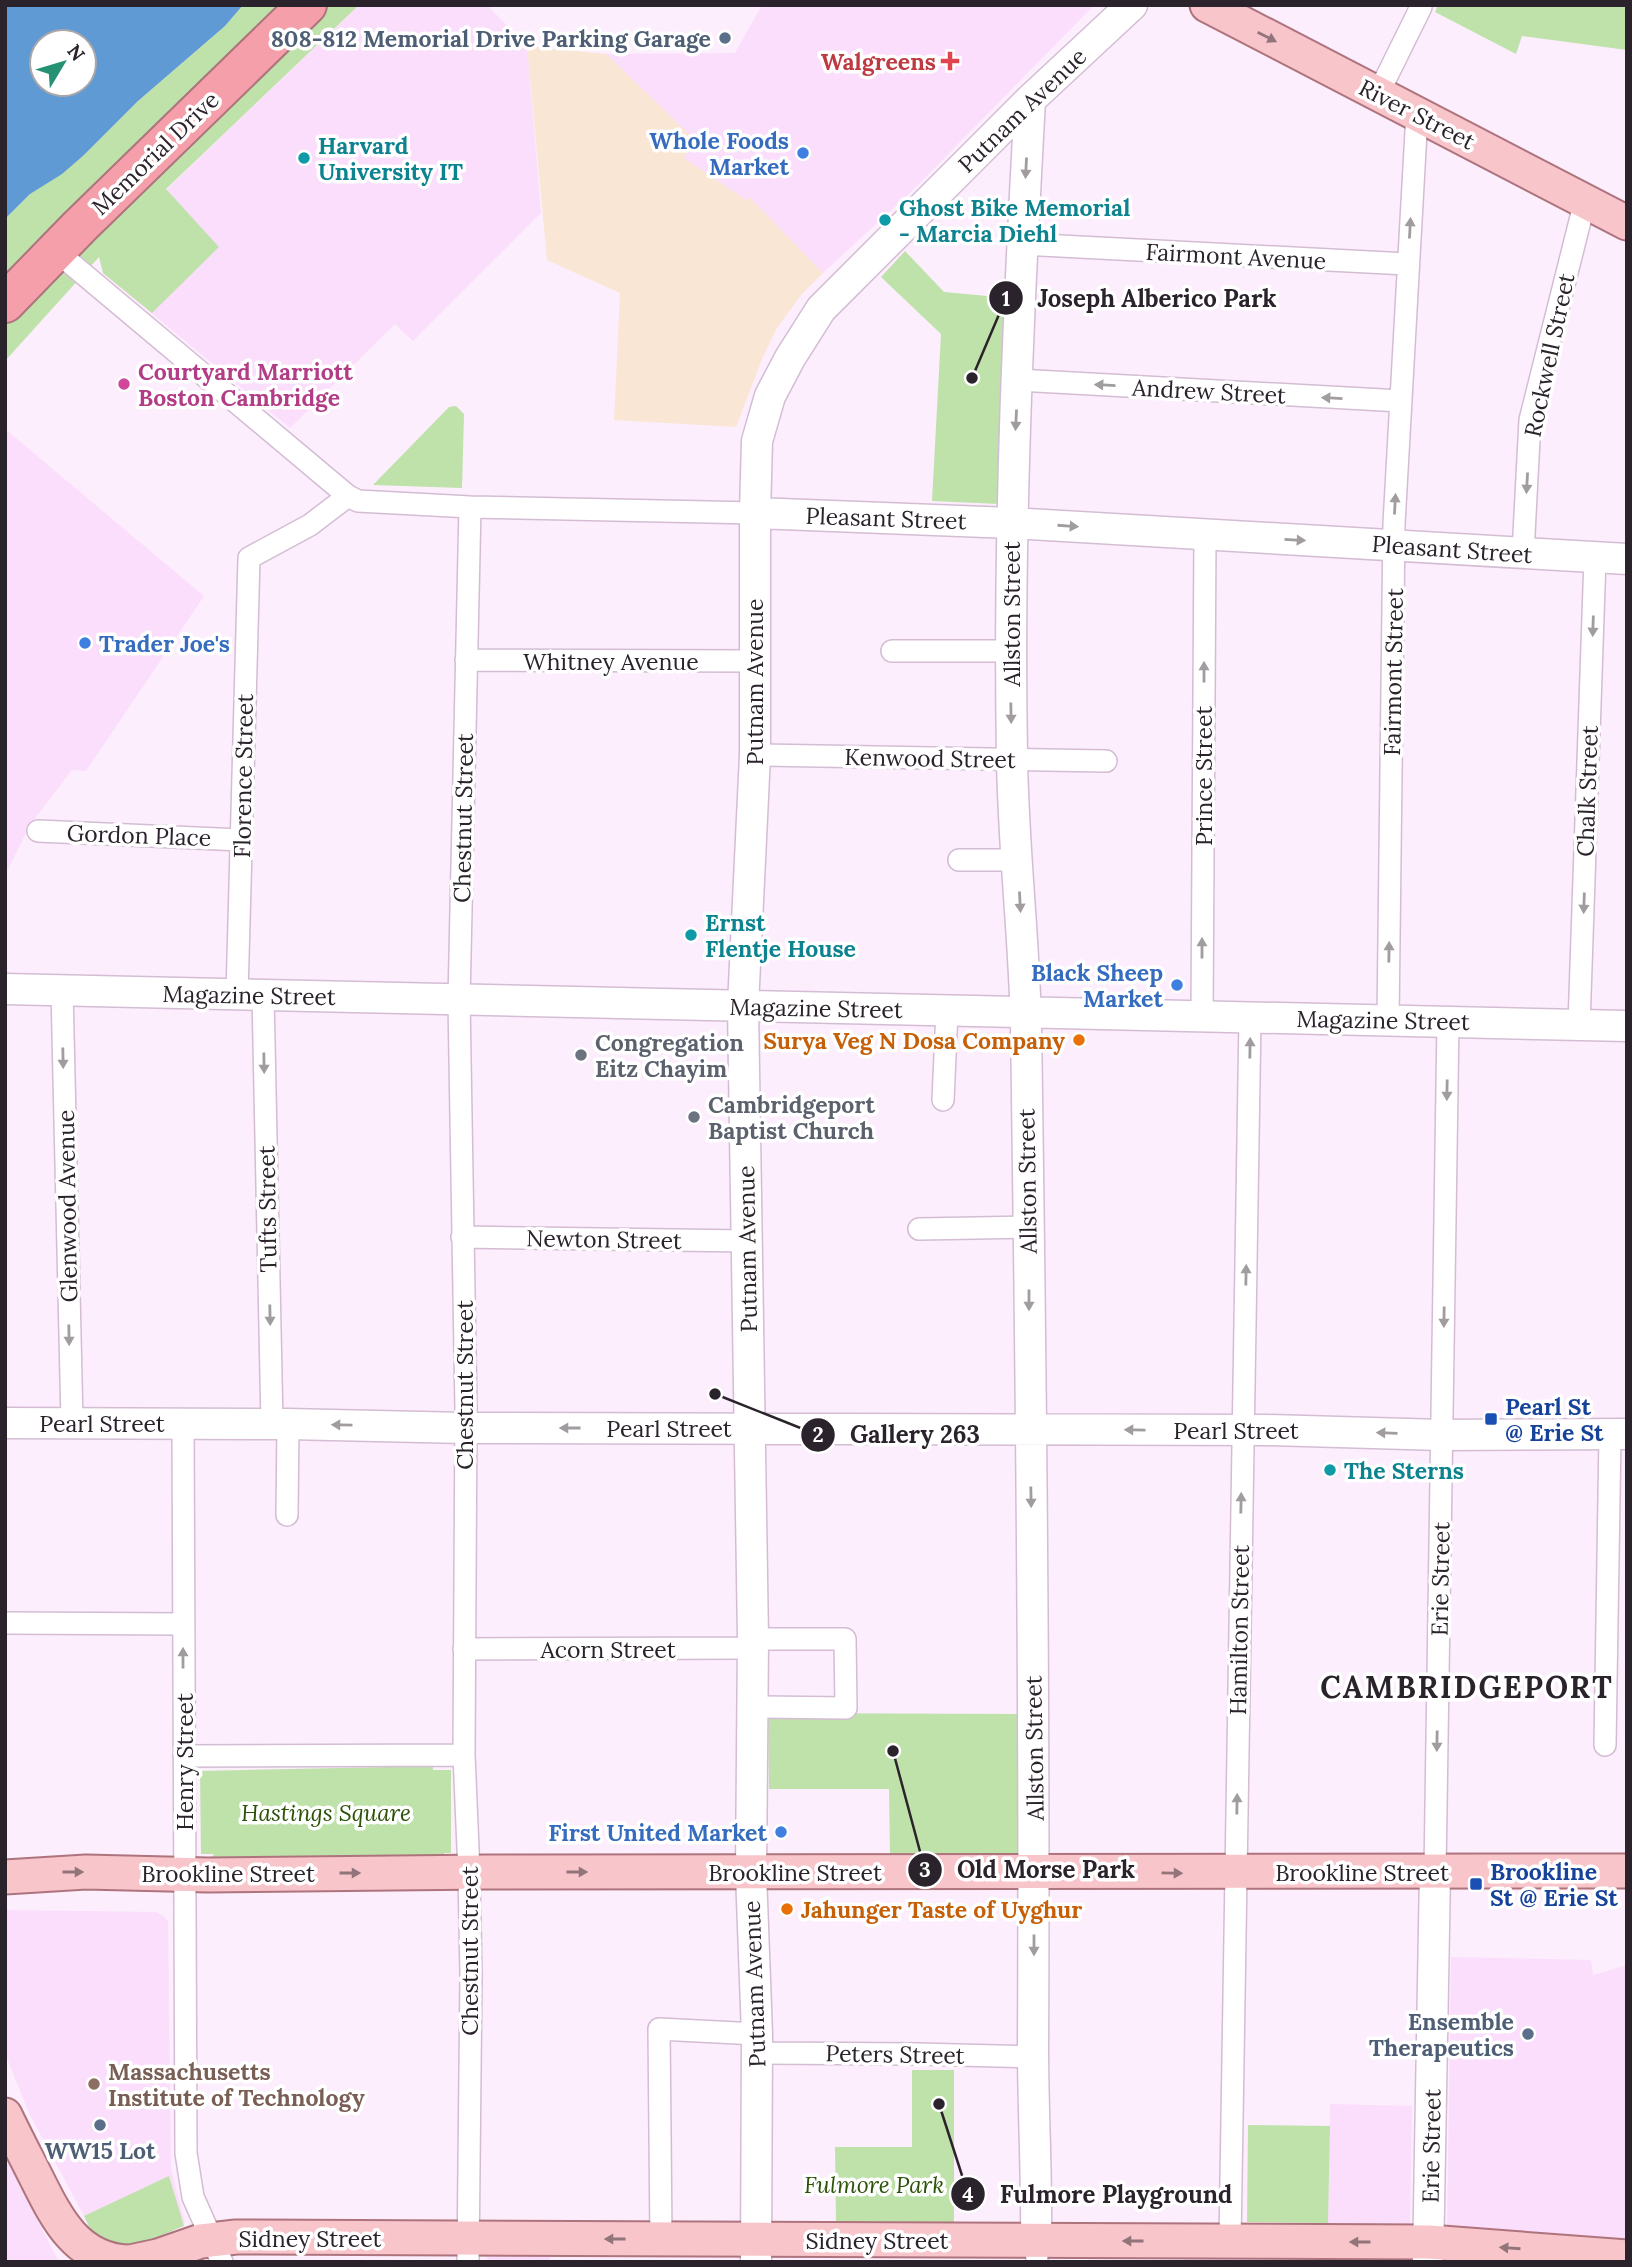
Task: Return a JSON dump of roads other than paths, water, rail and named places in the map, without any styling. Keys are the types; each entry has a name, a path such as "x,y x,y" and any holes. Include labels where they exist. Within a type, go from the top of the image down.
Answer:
{"highway":[{"name":"Memorial Drive","path":"5,303 307,5"}],"main road":[{"name":"River Street","path":"1207,5 1627,223"},
{"name":"Brookline Street","path":"5,1877 61,1872 1627,1871"},
{"name":"Sidney Street","path":"5,2115 56,2218 67,2232 90,2252 110,2260 141,2260 216,2250 236,2237 468,2250 661,2239 756,2250 1036,2251 1230,2242 1428,2252 1627,2257"}],"street":[{"name":"Putnam Avenue","path":"756,2250 757,2044 751,1873 753,1644 743,1006 755,755 757,441 770,396 821,309 1030,100 1132,5"},
{"path":"1378,94 1421,7"},
{"name":"Allston Street","path":"1030,100 1011,523 1010,651 1012,760 1025,1011 1036,2251"},
{"name":"Fairmont Street","path":"1388,1020 1394,545 1417,114"},
{"name":"Rockwell Street","path":"1523,553 1530,420 1585,201"},
{"name":"Fairmont Avenue","path":"1022,244 1407,264"},
{"path":"56,251 348,496"},
{"name":"Andrew Street","path":"1018,380 1401,401"},
{"name":"Pleasant Street","path":"348,496 365,503 1011,523 1627,559"},
{"name":"Florence Street","path":"250,995 241,840 248,558 310,525 348,496"},
{"name":"Chestnut Street","path":"468,2250 469,1872 464,1755 465,1428 459,1000 471,507"},
{"name":"Prince Street","path":"1202,1017 1205,536"},
{"name":"Chalk Street","path":"1579,1025 1595,558"},
{"path":"892,650 1010,651"},
{"name":"Whitney Avenue","path":"466,660 755,661"},
{"name":"Kenwood Street","path":"755,755 1106,761"},
{"name":"Gordon Place","path":"38,831 241,840"},
{"path":"958,860 1018,860"},
{"name":"Magazine Street","path":"5,989 1627,1026"},
{"name":"Glenwood Avenue","path":"62,990 72,1422"},
{"name":"Tufts Street","path":"250,995 286,1514"},
{"path":"943,1100 947,1011"},
{"name":"Hamilton Street","path":"1230,2242 1250,1018"},
{"name":"Erie Street","path":"1428,2252 1448,1022"},
{"path":"919,1228 1028,1227"},
{"name":"Newton Street","path":"462,1237 747,1241"},
{"name":"Pearl Street","path":"5,1423 465,1428 1243,1430 1618,1435"},
{"name":"Henry Street","path":"183,1424 186,2153 193,2197 216,2250"},
{"path":"1605,1745 1618,1435"},
{"path":"5,1623 183,1624"},
{"name":"Acorn Street","path":"464,1649 753,1644 845,1639 846,1708 752,1707"},
{"path":"184,1756 464,1755"},
{"name":"Peters Street","path":"661,2239 659,2029 757,2044 918,2054 1033,2057"},
{"path":"56,2218 78,2262"}],"water":[{"path":"5,5 243,5 225,26 138,101 84,155 62,174 30,194 5,219"}],"place":[{"name":"808-812 Memorial Drive Parking Garage","path":"725,38"},
{"name":"Walgreens","path":"950,61"},
{"name":"Whole Foods Market","path":"803,153"},
{"name":"Harvard University IT","path":"304,158"},
{"name":"Ghost Bike Memorial - Marcia Diehl","path":"885,220"},
{"name":"Joseph Alberico Park","path":"972,378"},
{"name":"Courtyard Marriott Boston Cambridge","path":"124,384"},
{"name":"Trader Joe's","path":"85,643"},
{"name":"Ernst Flentje House","path":"691,935"},
{"name":"Black Sheep Market","path":"1177,985"},
{"name":"Surya Veg N Dosa Company","path":"1079,1040"},
{"name":"Congregation Eitz Chayim","path":"581,1055"},
{"name":"Cambridgeport Baptist Church","path":"694,1117"},
{"name":"Gallery 263","path":"715,1394"},
{"name":"Pearl St @ Erie St","path":"1491,1419"},
{"name":"The Sterns","path":"1330,1470"},
{"name":"Old Morse Park","path":"893,1751"},
{"name":"First United Market","path":"781,1832"},
{"name":"Brookline St @ Erie St","path":"1476,1884"},
{"name":"Jahunger Taste of Uyghur","path":"787,1909"},
{"name":"Ensemble Therapeutics","path":"1528,2034"},
{"name":"Massachusetts Institute of Technology","path":"94,2084"},
{"name":"Fulmore Playground","path":"939,2104"},
{"name":"WW15 Lot","path":"100,2125"}],"district":[{"name":"CAMBRIDGEPORT","path":"1467,1687"}],"park label":[{"name":"Hastings Square","path":"326,1812"},
{"name":"Fulmore Park","path":"874,2184"}]}
